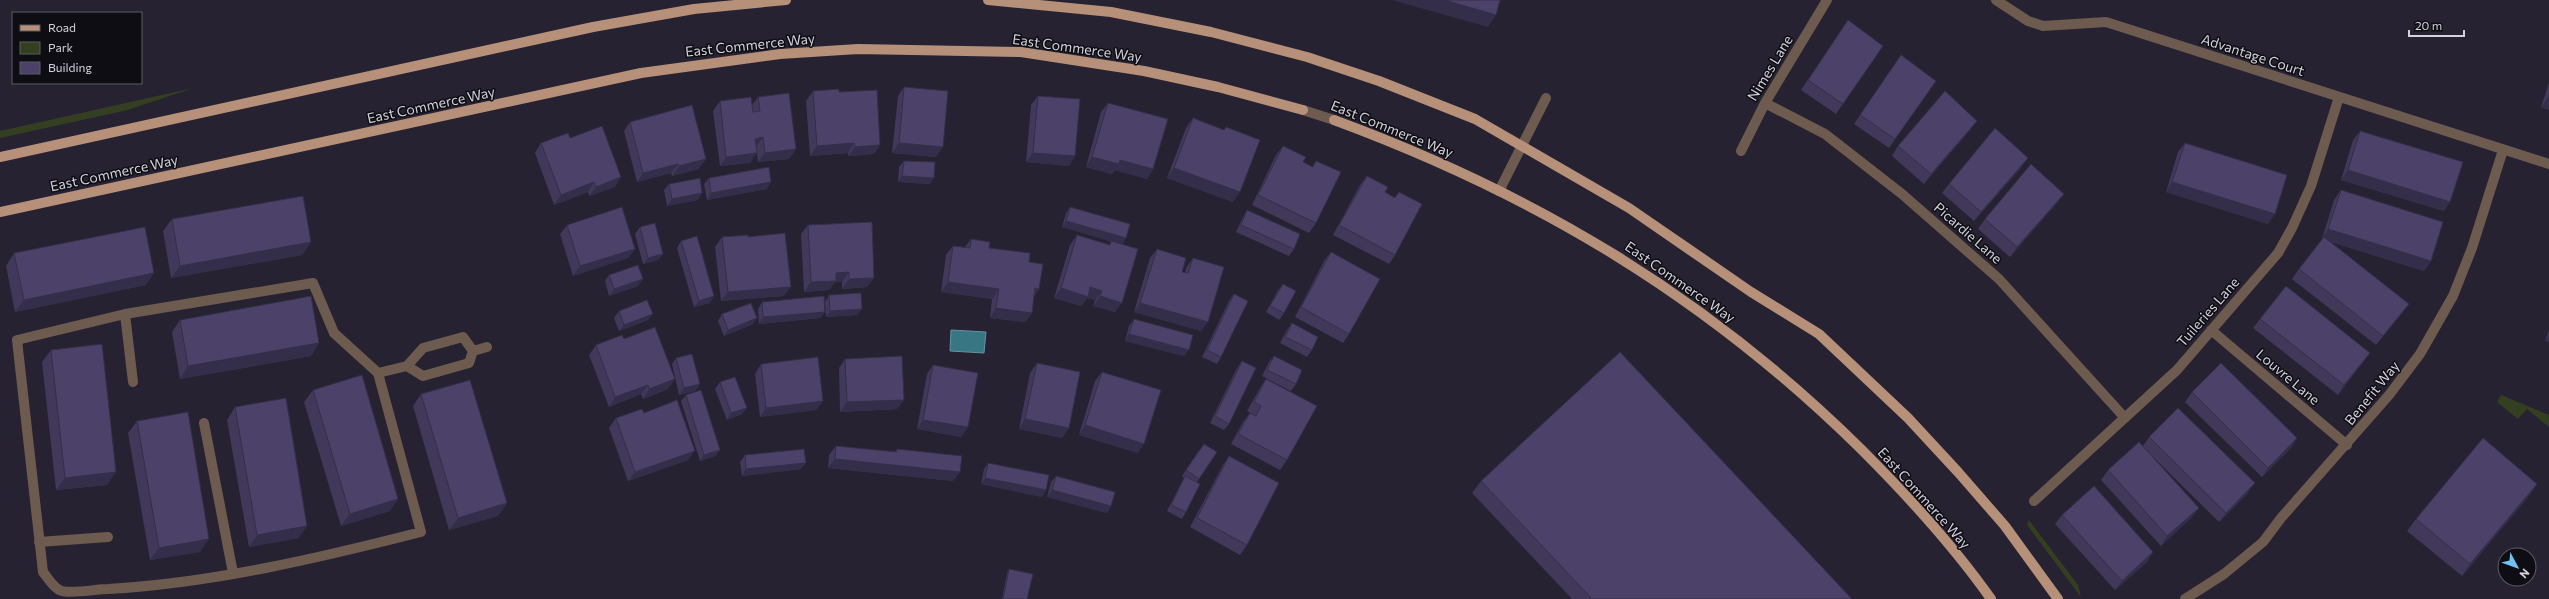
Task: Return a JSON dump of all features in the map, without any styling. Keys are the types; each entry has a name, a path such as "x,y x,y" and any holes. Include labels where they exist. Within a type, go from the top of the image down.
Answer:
{"main road":[{"path":"0,158 593,27 694,9 786,0"},
{"path":"988,0 1111,12 1211,32 1307,57 1379,81 1475,119 1521,147 1629,208 1751,292 1819,334 1908,418 1953,467 2005,526 2058,599"},
{"name":"East Commerce Way","path":"0,212 641,73 780,54 858,49 1021,52 1159,74 1218,87 1303,110"},
{"name":"East Commerce Way","path":"1334,120 1448,166 1574,229 1635,266 1760,357 1837,426 1880,469 1947,541 1991,599"}],"street":[{"name":"Nimes Lane","path":"1741,151 1765,103 1827,0"},
{"name":"Advantage Court","path":"1996,0 2028,21 2043,26 2106,22 2549,164"},
{"name":"Tuileries Lane","path":"2034,502 2177,370 2278,253 2292,228 2311,186 2339,97"},
{"path":"1499,191 1546,98"},
{"name":"Picardie Lane","path":"1765,103 1826,134 1902,194 1999,279 2125,418"},
{"name":"East Commerce Way","path":"1303,110 1334,120"},
{"name":"Benefit Way","path":"2185,599 2224,574 2263,542 2281,518 2347,445 2420,354 2453,296 2472,248 2503,150"},
{"path":"313,283 334,333 378,373 421,532 327,556 233,573 127,588 62,591 53,585 43,572 17,340 125,314 313,283"},
{"path":"125,314 133,382"},
{"name":"Louvre Lane","path":"2211,330 2347,445"},
{"path":"378,373 407,366 423,348 463,337 473,351"},
{"path":"473,351 487,347"},
{"path":"407,366 423,376 469,363 473,351"},
{"path":"204,423 233,573"},
{"path":"39,542 108,537"}],"green space":[{"path":"193,88 128,110 0,138 0,131"},
{"path":"2501,395 2549,415 2549,427 2527,409 2518,419 2497,402"},
{"path":"2029,520 2078,585 2081,597 2027,525"}],"water":[{"path":"951,330 986,332 984,353 950,351"}],"building":[{"path":"1444,0 1500,0 1496,15"},
{"path":"1848,20 1883,46 1843,104 1808,80"},
{"path":"1901,55 1936,81 1895,139 1860,115"},
{"path":"904,87 948,91 943,147 899,143"},
{"path":"839,89 839,92 877,90 880,145 855,147 854,143 817,146 813,91"},
{"path":"1945,91 1977,121 1931,174 1898,146"},
{"path":"789,93 796,149 765,153 763,137 755,139 757,153 726,157 720,101 751,97 753,112 760,111 758,97"},
{"path":"1038,96 1080,99 1075,156 1033,153"},
{"path":"1108,103 1168,119 1153,169 1120,160 1119,164 1092,157"},
{"path":"692,105 706,159 643,173 630,122"},
{"path":"1193,118 1224,130 1226,127 1260,140 1240,192 1174,168"},
{"path":"602,126 621,177 596,187 594,182 561,195 541,143 568,133 570,138"},
{"path":"1995,128 2028,158 1981,212 1949,184"},
{"path":"2360,131 2463,162 2450,202 2348,170"},
{"path":"2185,143 2287,175 2275,214 2172,182"},
{"path":"1283,146 1306,157 1303,162 1313,167 1316,161 1341,172 1316,223 1258,195"},
{"path":"904,161 935,162 934,178 902,176"},
{"path":"2031,164 2064,194 2017,247 1985,219"},
{"path":"769,167 771,182 711,193 709,178"},
{"path":"1367,176 1388,187 1385,192 1395,198 1399,192 1422,204 1395,255 1339,225"},
{"path":"700,178 702,193 672,199 669,184"},
{"path":"2341,190 2443,222 2431,261 2328,229"},
{"path":"303,196 311,242 180,266 172,219"},
{"path":"622,207 635,249 580,266 567,225"},
{"path":"1070,207 1130,224 1126,238 1066,221"},
{"path":"1247,210 1300,234 1294,249 1241,225"},
{"path":"872,222 874,278 849,279 849,272 836,273 836,281 811,282 808,225"},
{"path":"655,223 663,254 648,258 640,227"},
{"path":"145,227 154,273 24,300 14,253"},
{"path":"785,233 791,287 728,292 722,237 748,235 748,237"},
{"path":"1077,235 1110,245 1111,241 1138,249 1122,303 1100,296 1102,291 1090,287 1088,297 1061,288"},
{"path":"697,236 714,296 699,301 681,241"},
{"path":"2324,237 2409,304 2383,336 2299,269"},
{"path":"971,239 990,242 989,248 1030,253 1029,262 1043,264 1039,289 1035,288 1032,313 996,308 999,289 948,282 953,246 970,248"},
{"path":"1157,249 1186,258 1182,272 1188,273 1193,258 1224,267 1208,322 1140,303"},
{"path":"1331,252 1380,279 1349,334 1301,307"},
{"path":"638,265 643,279 614,289 609,275"},
{"path":"1283,284 1296,291 1284,313 1270,306"},
{"path":"2286,286 2370,353 2344,385 2260,319"},
{"path":"861,293 862,309 830,311 829,295"},
{"path":"1234,294 1248,301 1221,357 1207,350"},
{"path":"311,296 319,343 188,366 180,320"},
{"path":"824,296 825,312 763,317 762,302"},
{"path":"647,300 653,314 624,325 619,311"},
{"path":"751,303 757,318 728,330 722,314"},
{"path":"1134,319 1193,335 1189,350 1129,334"},
{"path":"1292,323 1318,337 1312,350 1285,337"},
{"path":"655,327 675,379 649,389 648,385 615,397 596,345 622,335 624,339"},
{"path":"102,344 116,472 65,478 51,350"},
{"path":"1620,352 1852,599 1592,599 1481,481"},
{"path":"692,354 700,384 684,388 676,358"},
{"path":"902,356 904,400 847,402 845,359"},
{"path":"1274,356 1302,370 1296,384 1267,370"},
{"path":"818,357 823,401 766,408 761,364"},
{"path":"1242,361 1256,368 1229,424 1215,416"},
{"path":"1037,363 1080,372 1069,428 1025,419"},
{"path":"2221,363 2297,438 2268,468 2192,392"},
{"path":"933,365 978,373 968,427 923,420"},
{"path":"1102,372 1161,390 1144,444 1085,425"},
{"path":"362,375 398,499 350,514 313,390"},
{"path":"735,377 747,408 731,413 720,382"},
{"path":"1266,379 1317,406 1287,460 1238,434 1250,413 1256,416 1261,406 1254,402"},
{"path":"470,380 507,503 458,518 421,394"},
{"path":"701,390 720,450 704,455 686,395"},
{"path":"286,398 307,526 257,535 235,407"},
{"path":"677,400 695,451 635,472 616,418 642,409 644,413"},
{"path":"2178,408 2255,483 2226,513 2149,437"},
{"path":"188,412 209,539 159,548 137,421"},
{"path":"2483,438 2537,484 2470,564 2416,519"},
{"path":"2139,442 2199,508 2167,536 2108,470"},
{"path":"1204,444 1217,452 1199,479 1186,470"},
{"path":"836,446 897,452 897,449 962,456 960,472 835,459"},
{"path":"804,449 806,463 746,469 745,455"},
{"path":"1229,456 1279,483 1247,545 1197,518"},
{"path":"988,463 1049,475 1046,490 985,478"},
{"path":"1056,476 1115,492 1111,506 1052,490"},
{"path":"1185,476 1200,484 1186,512 1171,505"},
{"path":"2094,486 2153,552 2122,581 2062,515"},
{"path":"1009,569 1033,574 1027,599 1003,599"}]}
